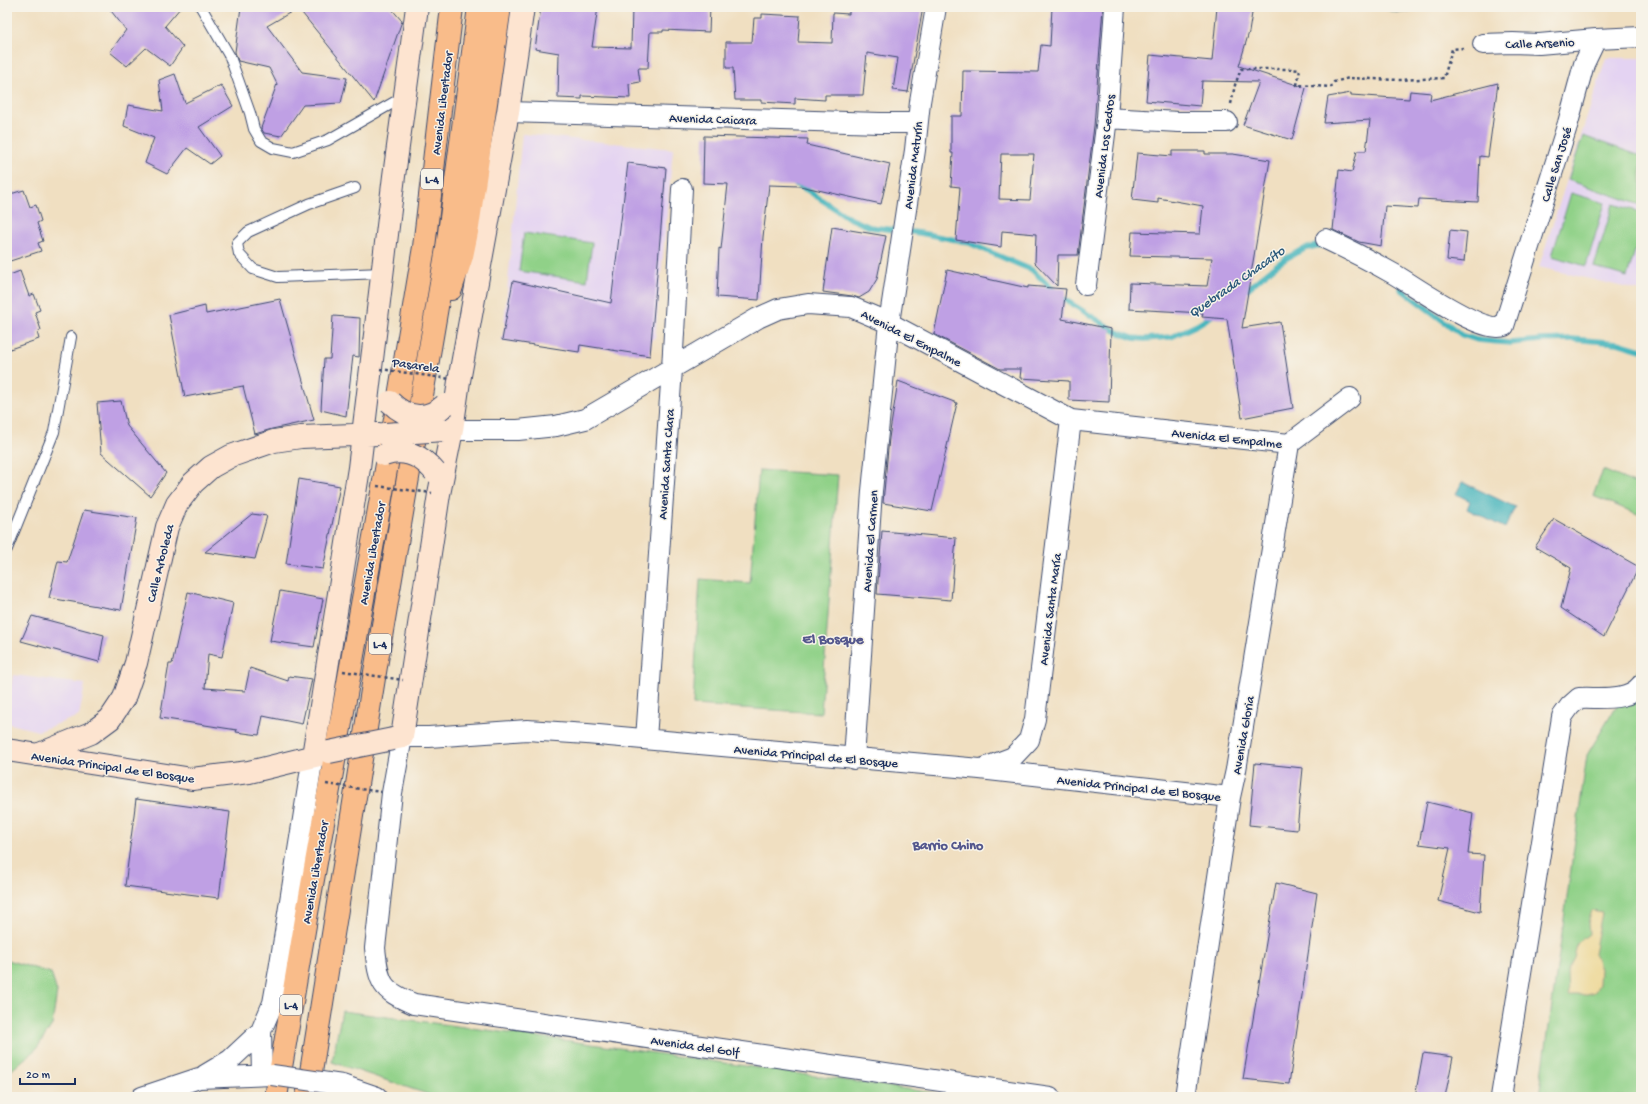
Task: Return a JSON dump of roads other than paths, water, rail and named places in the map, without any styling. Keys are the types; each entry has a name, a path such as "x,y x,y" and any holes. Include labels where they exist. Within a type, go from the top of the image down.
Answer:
{"main road":[{"name":"Avenida Libertador","path":"321,754 359,468 375,375 383,273 417,7"},
{"name":"L-4","path":"407,351 412,269 437,7"},
{"name":"Avenida Libertador","path":"276,1097 424,247 452,7"},
{"name":"Avenida Libertador","path":"307,1097 373,686 447,248 479,7"},
{"name":"L-4","path":"435,316 452,287 462,256 468,227 500,7"},
{"path":"397,738 437,482 448,430 451,393 508,112 523,7"},
{"path":"375,375 390,402 398,410 409,415 426,416 439,410 451,393"},
{"path":"359,468 385,444 448,430"},
{"name":"Calle Arboleda","path":"37,754 91,733 110,719 124,698 136,663 167,526 177,504 194,483 211,467 231,456 274,441 301,437 364,435 385,444"},
{"path":"385,444 390,453 410,452 424,460 437,482"},
{"name":"Avenida Principal de El Bosque","path":"7,750 192,779 249,772 321,754 397,738"}],"street":[{"name":"Avenida Maturín","path":"889,323 915,150 917,123 936,7"},
{"name":"Avenida Los Cedros","path":"1086,285 1107,118 1115,7"},
{"path":"1596,39 1641,37"},
{"name":"Calle Arsenio","path":"1483,44 1539,44 1596,39"},
{"name":"Calle San José","path":"1326,239 1394,274 1434,300 1465,316 1498,328 1504,326 1568,123 1584,64 1596,39"},
{"name":"Avenida Caicara","path":"508,112 880,124 917,123"},
{"path":"1107,118 1179,122 1227,122"},
{"name":"Avenida Santa Clara","path":"646,739 672,370 682,189"},
{"name":"Avenida El Empalme","path":"448,430 518,430 556,426 584,419 672,370 758,318 778,309 808,304 851,307 889,323 1071,420 1289,444 1350,398"},
{"name":"Avenida El Carmen","path":"854,759 889,323"},
{"name":"Avenida Santa María","path":"980,770 1013,757 1029,740 1035,719 1071,420"},
{"name":"Avenida Gloria","path":"1185,1097 1230,797 1237,763 1289,444"},
{"path":"1501,1097 1562,717 1570,706 1579,698 1624,696 1637,690 1641,685"},
{"name":"Avenida Principal de El Bosque","path":"397,738 527,730 646,739 980,770 1230,797"},
{"name":"Avenida del Golf","path":"397,738 375,948 382,984 390,993 414,1004 1050,1097"},
{"name":"Avenida Libertador","path":"267,1075 261,1031 273,1003 321,754"},
{"path":"142,1097 199,1078 226,1063 241,1051 261,1031"},
{"path":"199,1078 267,1075 342,1085 378,1097"}],"lane":[{"path":"201,7 230,57 250,113 254,129 261,141 273,148 294,152 328,140 405,96"},
{"path":"355,188 310,204 248,232 237,243 239,254 253,269 278,277 383,273"},
{"path":"7,549 54,432 71,338"}],"water":[{"path":"1381,7 1422,7 1401,13"},
{"path":"1462,482 1515,507 1505,528 1467,509 1470,501 1456,494"}],"waterway":[{"name":"Quebrada Chacaíto","path":"794,183 849,218 870,227 920,233 967,242 1032,270 1062,298 1117,332 1133,338 1144,339 1171,337 1197,325 1215,314"},
{"name":"Quebrada Chacaíto","path":"1244,292 1271,269 1291,255 1302,250 1325,245"},
{"name":"Quebrada Chacaíto","path":"1401,289 1462,335 1477,340 1510,343 1572,339 1618,343 1641,350"}],"district":[{"name":"El Bosque","path":"833,638"},
{"name":"Barrio Chino","path":"948,844"}]}
